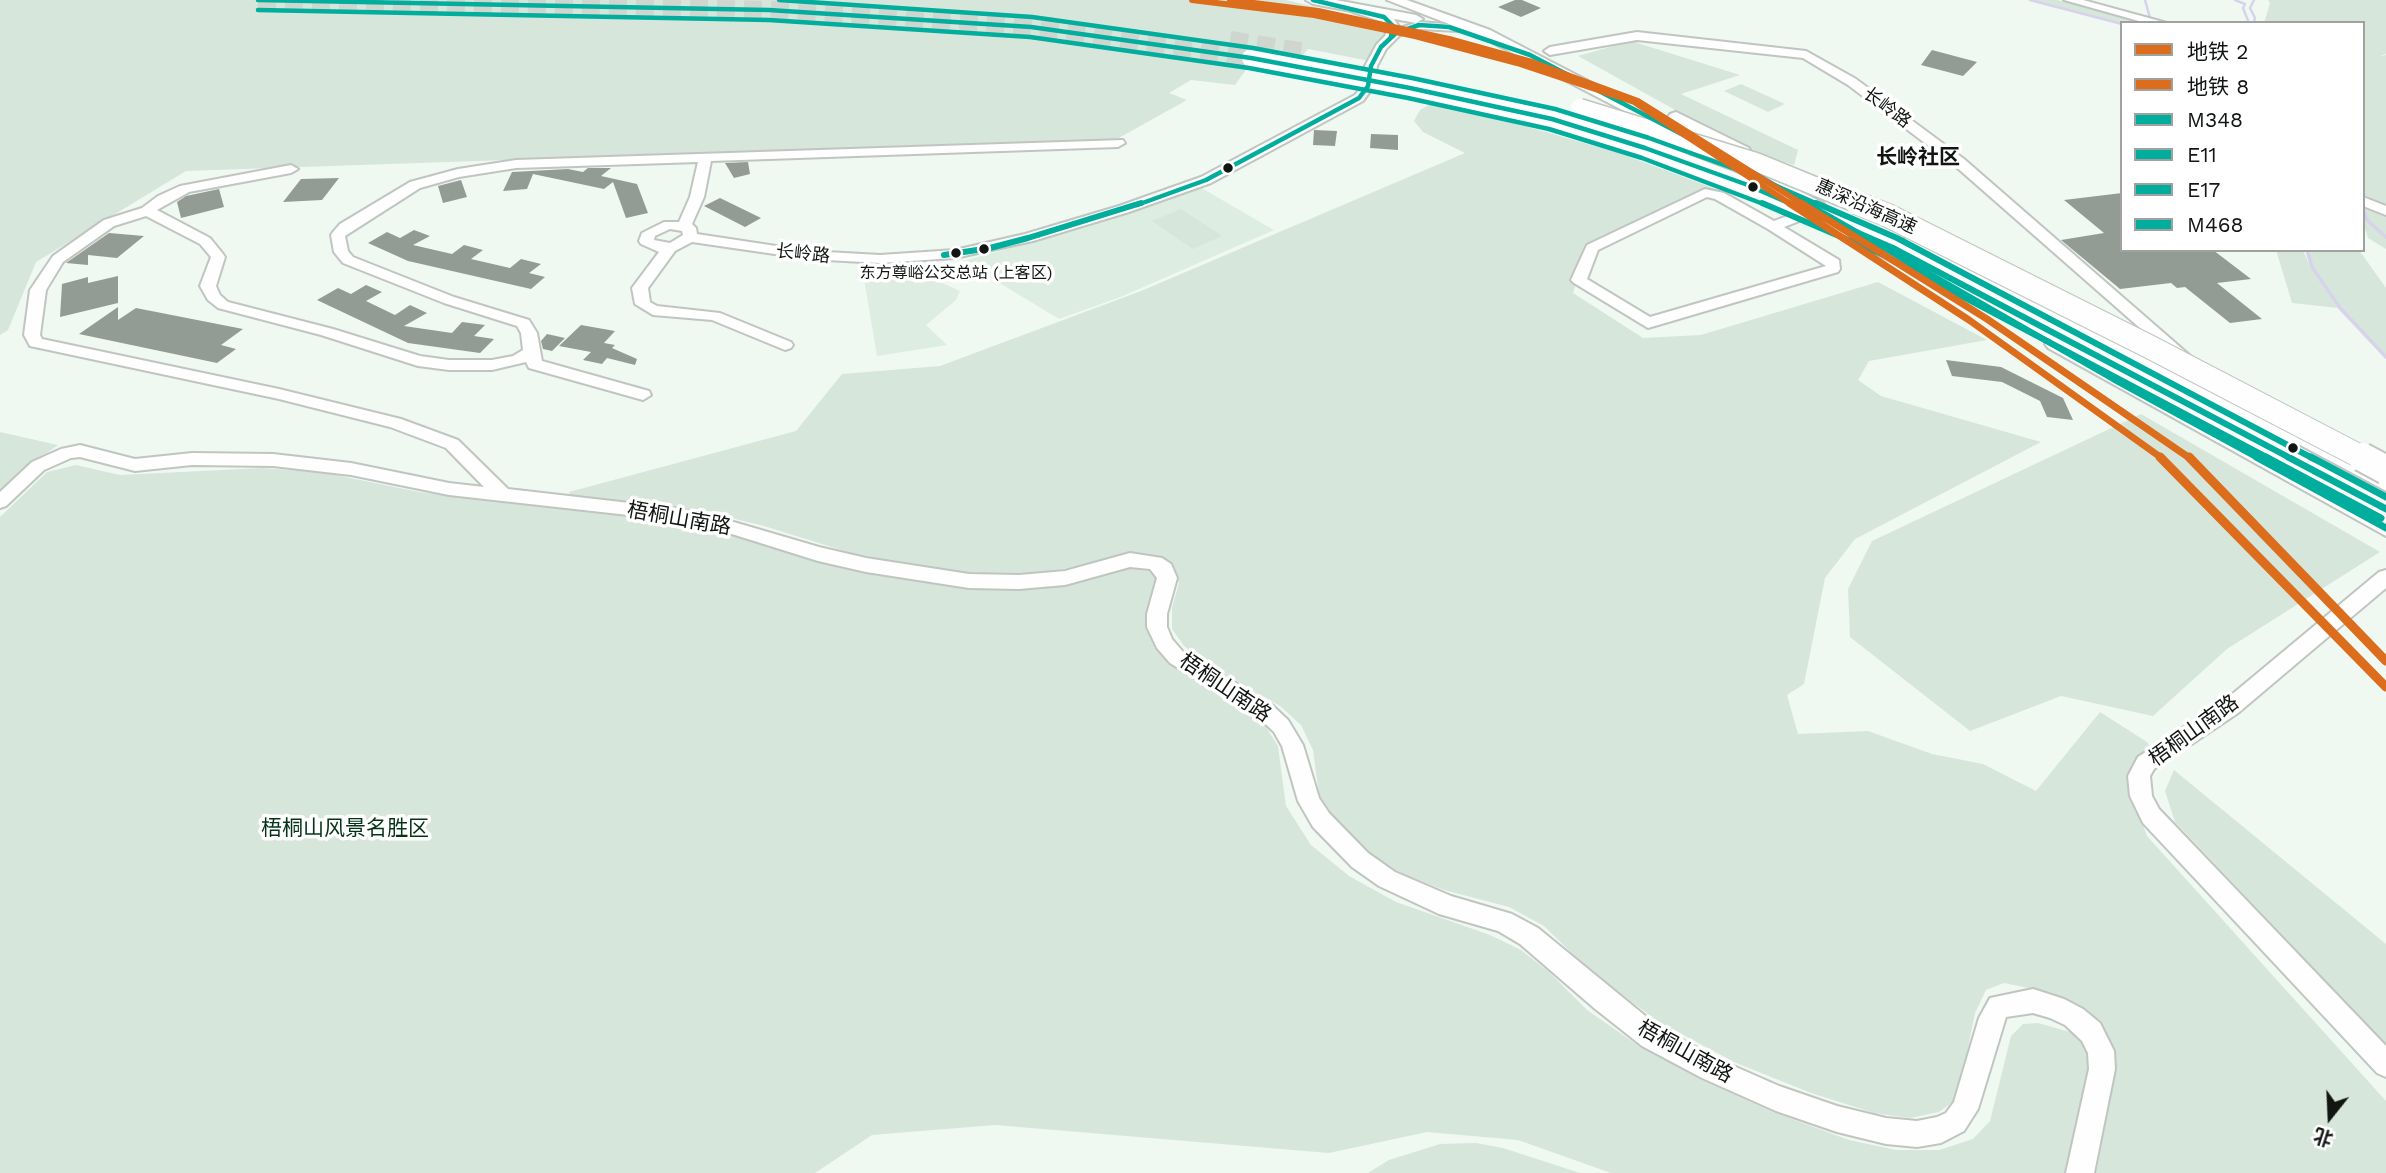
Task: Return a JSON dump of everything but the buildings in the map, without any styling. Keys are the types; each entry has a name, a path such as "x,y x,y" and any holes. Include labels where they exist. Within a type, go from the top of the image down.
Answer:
{"highway":[{"name":"惠深沿海高速","path":"1307,52 1561,103 1682,138 1800,179 1887,215 1984,262 2386,470"},
{"name":"惠深沿海高速","path":"1251,58 1410,88 1552,119 1645,148 1745,184 1915,260 2386,509"}],"main road":[{"path":"1312,0 1458,29 1530,55"},
{"path":"1394,0 1468,26 1530,55 1819,208 2113,379 2386,526"},
{"path":"1422,0 1493,25 1550,51 2386,488"}],"street":[{"path":"2070,0 2153,21"},
{"path":"1352,9 1390,21 1394,27 1391,36"},
{"path":"1391,36 1419,25 1458,29"},
{"name":"长岭路","path":"687,231 809,255 880,259 955,254 1028,238 1124,209 1206,180 1311,126 1362,95 1373,63 1391,36"},
{"name":"长岭路","path":"1550,51 1637,36 1806,55 1852,82 1959,162 2254,418"},
{"path":"643,395 536,364 531,352 529,333 523,323 449,300 348,260 341,252 338,235 345,227 415,185 458,173 516,164 1118,143"},
{"path":"687,231 661,227 647,237 649,244 669,248 681,244 687,231 697,198 705,158"},
{"path":"291,169 184,189 163,199 147,211 109,223 58,259 49,270 38,290 32,335 36,343 279,394 395,424 452,444 502,494"},
{"path":"1705,193 1719,196 1773,226 1834,263 1833,269 1648,323 1579,280 1592,248 1705,193"},
{"path":"2365,202 2386,211"},
{"path":"1773,226 1819,208"},
{"path":"147,211 205,241 218,257 208,286 213,297 223,305 327,332 418,361 449,365 492,365 518,360 531,352"},
{"path":"669,248 640,288 643,304 665,312 715,316 785,345"},
{"name":"梧桐山南路","path":"0,502 38,466 53,457 80,452 135,464 192,459 314,463 416,484 673,514 720,524 818,554 866,565 969,581 1019,582 1065,578 1130,560 1156,563 1164,569 1167,578 1157,614 1157,627 1164,643 1177,658 1264,710 1281,726 1292,745 1309,800 1321,820 1360,860 1387,879 1447,906 1504,922 1529,936 1603,1000 1651,1037 1711,1069 1776,1098 1837,1119 1886,1131 1917,1135 1941,1130 1955,1122 1965,1109 1992,1018 1999,1006 2033,1001 2055,1007 2074,1017 2091,1032 2101,1051 2102,1069 2080,1173"},
{"name":"梧桐山南路","path":"2386,577 2231,707 2146,763 2139,776 2141,796 2151,816 2386,1064"}],"shaded area":[{"path":"1198,186 1274,230 1123,296 1059,319 963,261 1084,228"},
{"path":"864,279 936,280 960,291 956,300 926,325 947,345 877,356"}],"green space":[{"path":"0,0 1286,0 1382,23 1391,29 1370,61 1308,49 1296,63 1255,57 1235,85 1191,80 1169,93 1187,100 1117,139 186,171 36,262 8,330 0,335"},
{"path":"2030,0 2057,0 2138,21 2120,21 2120,24"},
{"path":"2268,0 2386,0 2386,54 2377,57 2386,55 2386,249 2368,238 2365,228 2365,211 2370,205 2365,201 2365,21 2265,21 2270,3"},
{"path":"1631,41 1740,75 1681,94 1798,150 1794,165 1749,151 1578,56"},
{"path":"1741,84 1785,104 1768,112 1724,91"},
{"path":"1433,103 1486,115 1619,153 1724,192 1586,248 1573,293 1643,338 1701,335 1878,282 1987,340 1869,361 1858,380 1881,396 2041,442 1855,539 1825,578 1804,684 1787,695 1798,734 1868,731 1932,754 1983,764 2036,791 2100,712 2147,742 2159,762 2137,808 2147,836 2386,1101 2386,1173 2096,1173 2114,1081 2112,1056 2074,1007 2038,990 2004,983 1986,990 1975,1013 1958,1098 1939,1112 1910,1118 1874,1113 1811,1093 1734,1062 1659,1022 1592,973 1544,926 1509,907 1444,890 1403,874 1368,853 1335,823 1319,795 1313,750 1301,725 1280,706 1212,667 1184,646 1172,629 1172,608 1179,583 1171,565 1147,556 1124,556 1039,574 979,575 917,567 854,554 727,517 571,496 569,492 796,431 842,374 940,366 1141,291 1465,153 1423,132 1414,121 1420,110"},
{"path":"1181,209 1222,236 1193,249 1152,221"},
{"path":"2277,252 2304,252 2338,308 2292,303"},
{"path":"2308,252 2360,252 2386,288 2386,359 2340,308 2314,270"},
{"path":"2141,414 2380,552 2227,649 2153,716 2061,696 1970,731 1850,637 1848,589 1872,541"},
{"path":"0,432 58,445 0,490"},
{"name":"梧桐山风景名胜区","path":"76,465 120,475 262,468 321,472 419,492 646,518 710,529 835,564 966,588 1023,590 1071,584 1132,565 1145,566 1156,572 1160,582 1147,619 1150,638 1170,659 1264,724 1278,746 1286,806 1311,845 1349,876 1396,902 1490,935 1521,950 1549,972 1587,1010 1636,1044 1704,1081 1773,1112 1849,1140 1896,1150 1939,1150 1973,1139 1990,1121 2011,1036 2023,1024 2038,1023 2077,1034 2089,1049 2093,1063 2070,1173 1611,1173 1518,1140 1427,1132 1329,1153 995,1125 872,1135 815,1173 0,1173 0,517 47,472"},
{"path":"2174,770 2386,944 2386,1044 2175,822 2165,791"},
{"path":"1476,1143 1503,1148 1580,1173 1368,1173 1389,1160 1440,1144"}],"waterway":[{"path":"2030,0 2120,23"},
{"path":"2145,0 2150,18"},
{"path":"2235,0 2245,4 2243,8 2248,21"},
{"path":"2254,0 2250,8 2254,21"},
{"path":"2365,214 2367,220 2386,237"},
{"path":"2308,252 2312,267 2340,308 2386,357"}],"tunnel":[{"path":"258,0 769,10 900,17 1031,27 1251,58"},
{"path":"1230,40 1307,52"}],"metro line":[{"name":"2","path":"1192,0 1314,15 1415,36 1517,63 1634,102 1969,320 2167,462 2386,687"},
{"name":"8","path":"1230,0 1318,11 1449,39 1532,62 1638,101 1987,319 2189,457 2386,661"}],"transit line":[{"name":"M348","path":"258,0 769,10 1031,27 1251,58 1410,88 1552,119 1645,148 1745,184 1893,248 2386,509"},
{"name":"E17","path":"779,0 1032,17 1253,48 1555,109 1649,138 1749,174 1897,238 2386,497"},
{"name":"M468","path":"1313,0 1384,17 1394,27 1391,36"},
{"name":"E11","path":"258,10 769,20 1030,37 1249,68 1408,98 1549,129 1642,158 1741,194 1888,257 2381,518"},
{"name":"M468","path":"944,255 990,248 1028,238 1124,209 1206,180 1359,98 1368,86 1371,66 1381,47 1396,33 1419,25 1449,27 1530,55 1735,162 2113,379 2386,528"}],"place":[{"name":"东方尊峪公交总站 (上客区)","path":"956,253"}],"district":[{"name":"长岭社区","path":"1918,158"}]}
